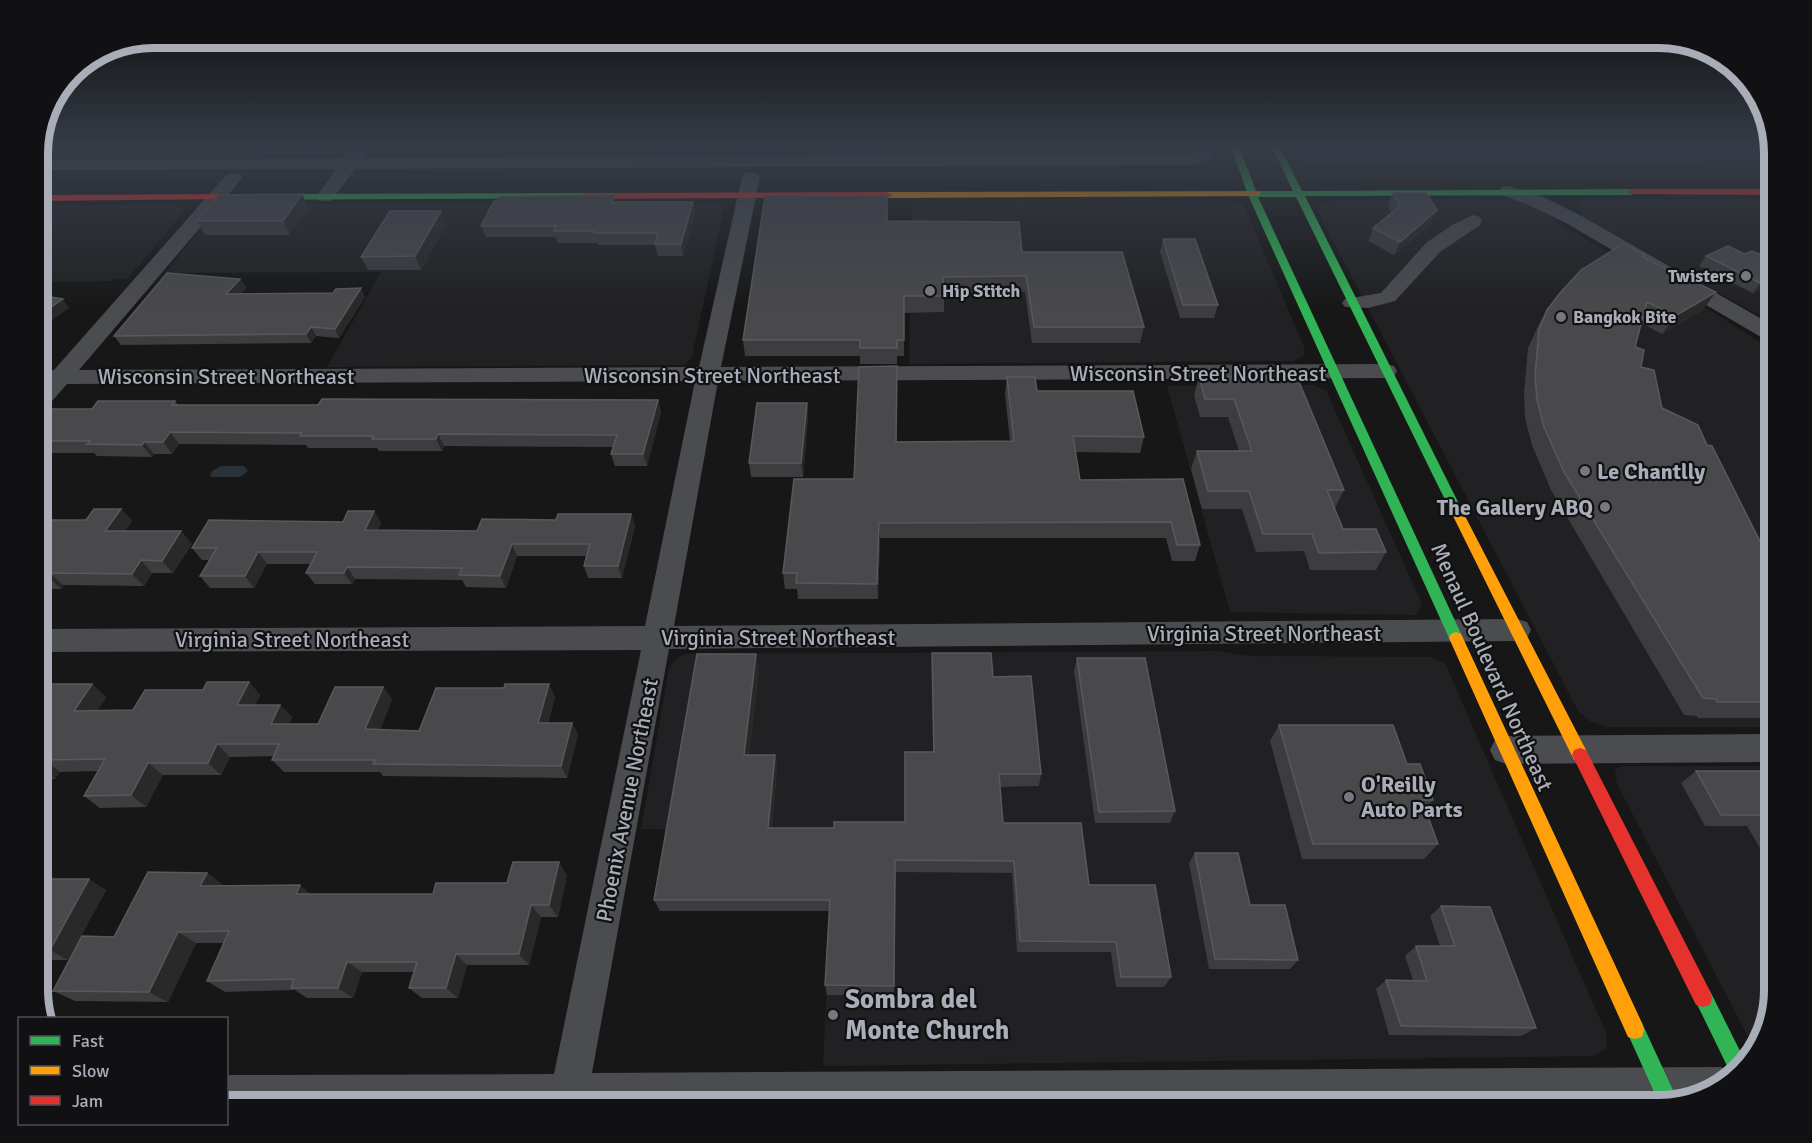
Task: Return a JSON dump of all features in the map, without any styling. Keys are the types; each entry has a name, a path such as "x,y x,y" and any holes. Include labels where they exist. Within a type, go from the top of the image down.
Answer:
{"main road":[{"name":"Menaul Boulevard Northeast","path":"1256,202 1666,1095"},
{"name":"Menaul Boulevard Northeast","path":"1301,202 1735,1062"}],"street":[{"path":"48,392 212,202"},
{"name":"Phoenix Avenue Northeast","path":"569,1095 659,638 708,375 746,202"},
{"path":"1539,202 1573,219 1764,329"},
{"path":"1570,202 1569,210 1573,219"},
{"path":"1352,303 1384,300 1394,295 1420,259 1437,243 1473,221"},
{"name":"Wisconsin Street Northeast","path":"48,377 1386,371"},
{"name":"Virginia Street Northeast","path":"48,640 659,638 1517,630"},
{"path":"1506,750 1764,748"}],"shaded area":[{"path":"912,202 1241,203 1305,349 1303,356 1293,361 909,364"},
{"path":"1528,202 1551,216 1557,223 1713,312 1764,345 1764,727 1608,727 1591,722 1578,711 1318,212 1322,203"},
{"path":"1764,202 1764,318 1582,216 1577,204"},
{"path":"712,203 723,206 723,212 692,357 684,365 327,367 381,272 165,273 216,210 231,204"},
{"path":"48,205 178,205 183,208 184,212 127,279 48,282"},
{"path":"1313,385 1326,390 1422,604 1416,615 1230,612 1167,386"},
{"path":"221,466 244,466 248,471 240,477 210,477 212,471"},
{"path":"1218,651 1249,656 1430,657 1445,663 1606,1033 1607,1048 1594,1056 823,1066 834,831 641,829 669,668 676,659 686,654"},
{"path":"1623,766 1764,766 1764,990 1758,1024 1750,1041 1617,784 1615,770"}],"building":[{"path":"213,202 296,202 283,221 197,221"},
{"path":"493,202 693,202 681,244 655,244 658,233 554,231 556,226 481,226"},
{"path":"764,202 887,202 887,221 1019,222 1022,252 1122,252 1144,327 1034,327 1026,276 943,277 944,296 904,296 904,340 897,340 897,348 860,348 860,340 743,340"},
{"path":"1398,202 1432,202 1437,210 1400,242 1373,228 1400,206"},
{"path":"390,211 441,211 415,256 361,257"},
{"path":"1163,239 1195,239 1218,305 1183,305"},
{"path":"1623,244 1645,255 1642,257 1716,292 1675,316 1647,302 1635,347 1644,350 1641,367 1654,370 1662,408 1698,425 1707,445 1712,446 1764,549 1764,702 1717,702 1716,699 1703,698 1564,472 1544,427 1537,400 1535,376 1539,329 1547,310 1581,270"},
{"path":"1728,246 1744,254 1752,251 1764,256 1764,281 1760,283 1706,256"},
{"path":"167,273 240,279 226,294 333,293 336,289 361,288 335,329 311,327 306,334 114,336"},
{"path":"48,297 63,299 48,309"},
{"path":"897,366 896,442 1014,441 1007,377 1035,377 1037,391 1133,391 1144,437 1073,436 1080,480 1183,479 1200,545 1177,545 1171,522 879,523 877,584 796,583 797,573 783,573 794,479 854,479 859,367"},
{"path":"1199,377 1297,377 1344,490 1327,490 1343,529 1376,529 1386,552 1319,553 1312,534 1263,534 1249,491 1208,491 1197,451 1252,451 1234,399 1205,399"},
{"path":"322,399 658,400 643,454 611,454 617,435 438,434 436,439 372,439 374,436 170,432 163,442 144,442 142,445 48,441 48,409 92,409 98,401 175,401 172,405 318,405"},
{"path":"757,403 807,403 801,463 749,463"},
{"path":"94,509 121,509 105,531 181,531 162,561 141,560 132,574 50,573 48,577 48,520 86,520"},
{"path":"348,511 374,511 365,530 477,531 482,519 556,520 558,514 631,514 618,566 584,566 590,544 512,544 500,576 459,575 462,568 347,567 344,573 306,573 317,552 258,552 245,576 200,576 217,548 192,548 209,520 343,522"},
{"path":"932,653 991,653 993,677 1031,676 1041,774 999,774 1003,823 1081,823 1089,885 1155,885 1171,977 1121,977 1116,942 1020,941 1014,861 895,860 894,986 825,985 830,900 654,900 697,654 756,654 744,755 775,755 768,828 834,828 834,822 905,822 905,752 934,752"},
{"path":"1077,658 1145,658 1175,811 1099,812"},
{"path":"207,682 249,682 237,705 280,705 271,724 318,724 335,687 383,687 365,729 419,731 436,688 504,688 505,684 549,684 538,723 572,723 561,766 373,764 375,760 272,760 279,744 217,744 208,763 148,763 131,795 84,796 105,759 48,760 48,684 92,684 74,711 133,710 145,690 203,690"},
{"name":"O'Reilly Auto Parts","path":"1279,725 1393,725 1407,764 1420,764 1433,800 1422,800 1438,844 1313,844"},
{"path":"1696,771 1764,771 1764,815 1721,815"},
{"path":"1195,853 1238,853 1250,905 1285,905 1298,960 1215,959"},
{"path":"513,862 559,862 549,905 531,905 519,954 456,954 446,988 409,988 417,962 347,962 338,988 291,988 294,979 207,981 229,931 178,932 149,992 53,991 82,936 114,937 148,872 207,873 200,886 300,885 296,894 433,894 436,883 507,883"},
{"path":"48,879 89,879 48,950"},
{"path":"1441,906 1490,907 1536,1028 1401,1026 1386,980 1427,981 1416,946 1455,946"}],"traffic: fast":[{"path":"1256,202 1456,638"},
{"path":"1303,202 1459,516"},
{"path":"1703,998 1735,1062"},
{"path":"1635,1030 1665,1095"}],"traffic: slow":[{"path":"1459,516 1580,755"},
{"path":"1456,638 1635,1030"}],"traffic: jam":[{"path":"1580,755 1703,998"}],"place":[{"name":"Twisters","path":"1746,276"},
{"name":"Hip Stitch","path":"930,291"},
{"name":"Bangkok Bite","path":"1561,317"},
{"name":"Le Chantlly","path":"1585,471"},
{"name":"The Gallery ABQ","path":"1605,507"},
{"name":"O'Reilly Auto Parts","path":"1349,797"},
{"name":"Sombra del Monte Church","path":"833,1015"}]}
